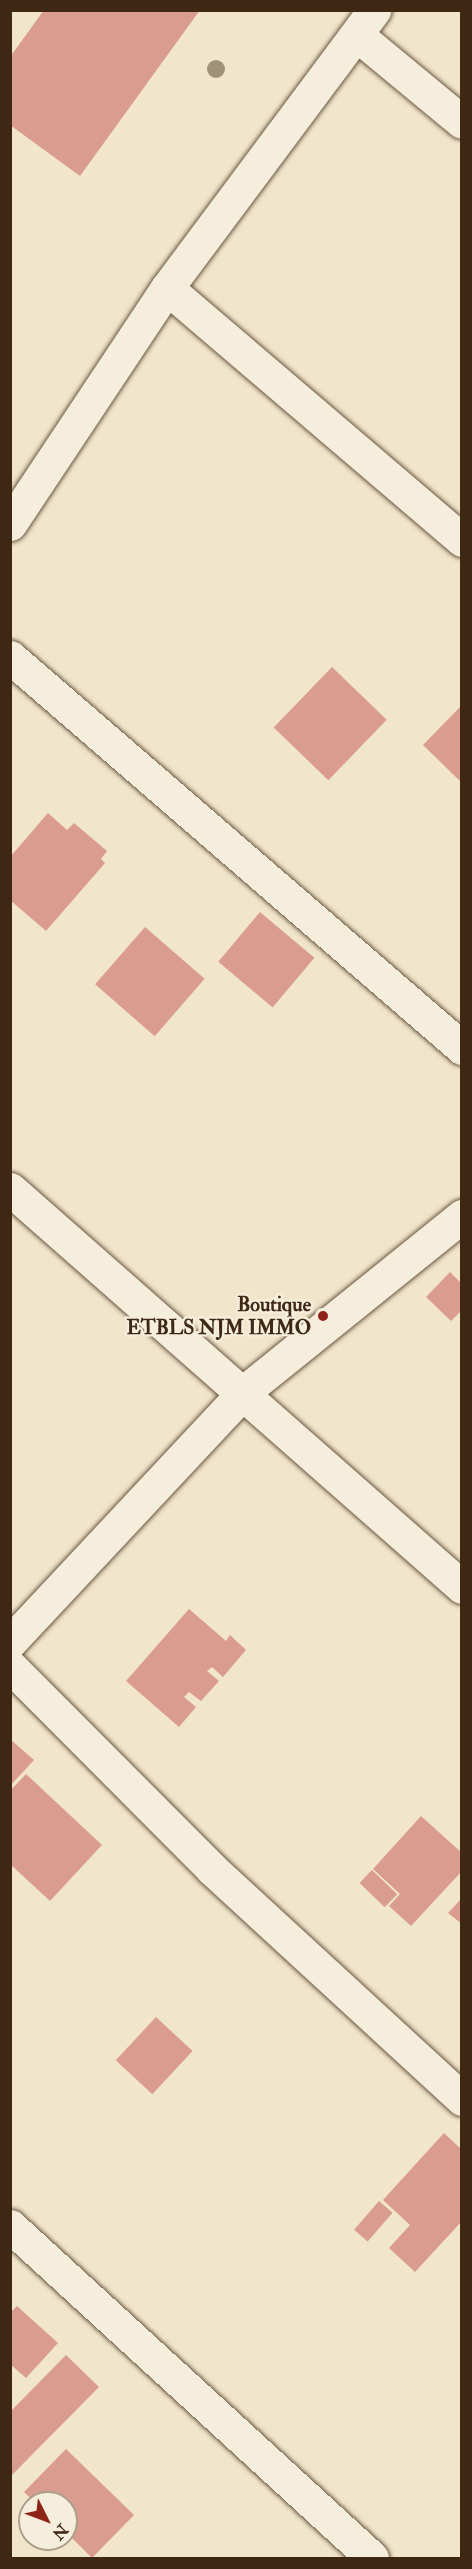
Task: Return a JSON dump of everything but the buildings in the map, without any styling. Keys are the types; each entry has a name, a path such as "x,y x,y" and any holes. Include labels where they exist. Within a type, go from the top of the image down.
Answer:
{"street":[{"path":"10,524 167,288 366,23 462,122"},
{"path":"167,288 462,540"},
{"path":"10,657 462,1048"},
{"path":"10,1189 245,1391 462,1587"},
{"path":"10,1642 245,1391 462,1216"},
{"path":"10,1666 203,1861 462,2099"},
{"path":"10,2226 372,2559"}],"place":[{"name":"Boutique ETBLS NJM IMMO","path":"323,1316"}]}
